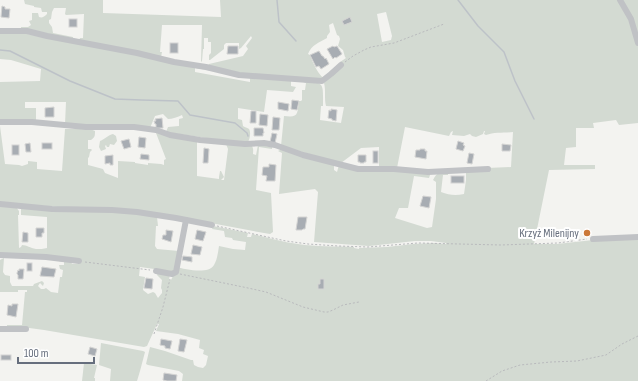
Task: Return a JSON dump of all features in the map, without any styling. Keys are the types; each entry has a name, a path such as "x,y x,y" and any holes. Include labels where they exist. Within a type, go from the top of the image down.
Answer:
{"street":[{"path":"620,0 631,19 638,43"},
{"path":"0,31 27,31 239,75 322,81 341,65"},
{"path":"0,122 32,122 46,126 55,122 94,128 161,131 170,135 201,141 245,144 264,143 358,169 394,169 428,172 488,169"},
{"path":"14,122 17,130"},
{"path":"0,204 52,209 137,212 212,225"},
{"path":"156,271 176,272 186,220"},
{"path":"594,239 638,237"},
{"path":"0,255 46,257 79,261"},
{"path":"0,329 26,329"}],"path":[{"path":"341,65 364,50 394,43 444,24"},
{"path":"212,225 286,241 308,244 368,247 418,243 501,245 558,243 594,239"},
{"path":"79,261 156,271"},
{"path":"154,334 173,273 266,292 303,307 324,312 328,312 343,305 359,302"},
{"path":"486,381 502,371 520,365 577,361 606,355 622,344 638,336"}],"shaded area":[{"path":"24,0 103,0 103,13 221,17 220,0 638,0 638,123 619,125 616,120 593,123 594,128 576,128 576,147 566,148 564,165 595,165 595,169 549,170 534,244 557,244 638,237 638,381 182,381 183,374 179,371 146,364 150,347 193,360 194,365 203,368 206,365 208,356 203,354 204,350 199,348 200,340 178,334 156,331 159,324 157,324 147,346 144,347 44,330 22,327 7,328 7,325 22,325 25,292 27,292 27,290 18,290 18,292 0,292 0,260 4,258 3,272 5,275 10,276 12,286 33,286 34,284 42,281 44,283 43,286 40,283 38,286 41,289 46,288 51,292 58,293 60,277 62,277 63,270 60,269 59,265 64,265 64,262 58,261 59,259 70,260 72,264 79,264 81,259 42,255 0,254 0,205 16,207 19,211 19,248 22,245 25,245 36,249 47,248 47,217 21,215 21,208 112,211 156,216 158,226 156,226 155,246 157,249 179,251 176,267 202,271 211,268 214,265 217,259 219,246 245,250 246,242 225,237 224,231 212,229 213,226 248,233 247,237 251,237 252,234 312,246 354,247 359,249 413,244 446,244 431,241 415,241 369,246 314,242 318,192 315,189 279,194 282,153 278,151 282,149 298,155 334,164 334,170 337,172 339,165 358,170 430,173 429,178 414,176 408,208 399,208 395,218 427,228 432,227 436,199 436,182 433,180 437,174 448,172 448,175 443,175 441,192 452,195 464,194 466,173 463,173 463,171 511,167 513,132 486,135 484,134 484,131 483,134 476,137 470,134 464,136 452,135 453,131 449,136 405,127 397,168 379,167 379,147 361,148 341,163 281,146 284,116 295,116 296,114 299,101 302,100 302,90 305,90 306,83 301,81 302,80 319,83 321,85 323,92 323,106 321,106 320,120 341,123 344,107 326,106 325,100 324,83 342,65 340,62 346,58 343,50 338,46 340,39 333,23 329,25 330,32 327,38 313,46 308,54 323,78 331,73 325,78 317,79 244,74 210,67 208,66 209,64 243,56 248,49 246,46 252,38 251,36 239,49 239,43 226,43 224,45 224,49 209,60 209,55 211,53 211,42 208,42 208,38 204,38 204,49 201,62 202,25 162,25 161,57 79,40 80,38 83,38 84,14 66,15 66,8 54,8 49,23 52,27 53,33 73,37 73,39 21,30 21,27 28,27 31,25 29,21 32,20 32,13 38,13 39,17 44,17 47,14 47,12 42,12 41,8 25,4","holes":["386,12 392,36 391,40 382,42 377,14","140,267 176,272 171,280 169,280 170,274 158,272 157,275 162,280 162,293 158,298 155,293 153,292 148,294 143,290 145,277 139,276"]},
{"path":"0,32 28,34 174,62 291,81 291,86 296,87 293,92 267,90 264,112 238,108 238,119 242,120 243,126 250,130 248,142 233,142 166,132 168,127 179,126 179,119 183,118 182,115 168,119 163,114 155,116 150,128 65,124 66,102 25,102 25,108 36,108 36,121 0,121 0,82 40,81 41,69 11,60 0,59","holes":["195,68 250,77 250,82 195,72"]},
{"path":"0,126 5,164 22,166 28,164 28,161 37,162 37,169 62,171 65,129 90,129 95,131 94,137 91,140 88,140 88,149 92,150 88,158 88,165 103,169 105,173 118,178 118,161 135,162 148,165 148,163 164,165 164,160 166,159 156,133 197,141 197,176 219,179 221,171 224,177 221,180 224,180 228,149 226,144 251,145 253,148 253,154 256,155 258,145 272,147 272,149 259,147 256,190 271,193 273,232 270,234 184,218 0,202"},
{"path":"113,134 116,136 117,141 114,145 110,144 109,147 106,145 106,149 101,151 99,147 100,141"},
{"path":"101,343 145,352 137,381 110,381 111,369 99,365"},
{"path":"84,363 97,365 94,378 95,381 82,381"}],"building":[{"path":"2,6 5,7 5,9 10,9 9,18 1,17"},
{"path":"350,17 352,22 344,25 342,21"},
{"path":"69,19 77,19 77,27 69,27"},
{"path":"170,43 178,43 178,53 170,53"},
{"path":"228,46 238,46 238,54 227,54"},
{"path":"337,46 342,54 333,59 327,49"},
{"path":"319,51 325,59 326,58 329,64 321,69 319,66 316,67 310,55"},
{"path":"292,100 299,101 297,110 291,109"},
{"path":"278,102 289,104 288,111 278,109"},
{"path":"54,107 54,117 45,117 45,108"},
{"path":"331,109 337,110 336,121 328,118 329,110 331,111"},
{"path":"251,111 256,111 256,123 250,123"},
{"path":"260,114 268,115 267,126 259,125"},
{"path":"273,117 280,118 279,130 272,130"},
{"path":"162,118 163,128 156,128 154,121 156,121 155,119"},
{"path":"254,128 263,128 263,136 254,136"},
{"path":"272,133 277,134 275,143 270,142"},
{"path":"139,137 146,138 145,148 138,147"},
{"path":"129,139 131,147 124,149 121,141"},
{"path":"458,141 464,143 463,145 465,146 463,151 456,149"},
{"path":"30,143 31,152 26,152 25,144"},
{"path":"42,143 52,143 52,149 42,149"},
{"path":"502,144 511,145 510,151 502,151"},
{"path":"12,145 19,145 19,155 12,155"},
{"path":"204,148 209,149 208,163 203,163"},
{"path":"425,149 425,151 427,151 426,159 415,157 416,150"},
{"path":"373,151 378,151 378,163 373,163"},
{"path":"469,153 474,154 472,164 467,163"},
{"path":"141,154 149,155 149,160 140,159"},
{"path":"113,155 113,165 110,165 110,163 105,164 105,156"},
{"path":"358,155 366,155 366,162 358,162"},
{"path":"269,164 276,165 275,181 266,181 267,176 262,175 263,167 269,167"},
{"path":"451,176 464,176 464,183 451,183"},
{"path":"423,196 431,197 429,208 420,206"},
{"path":"298,217 307,217 305,229 296,230"},
{"path":"36,228 44,228 42,237 36,237"},
{"path":"166,230 173,231 171,242 162,239 163,235 166,235"},
{"path":"197,230 206,232 203,241 195,239"},
{"path":"23,232 28,233 28,242 22,242"},
{"path":"193,245 202,247 200,255 191,254"},
{"path":"183,256 192,257 192,262 182,260"},
{"path":"27,263 32,263 32,271 27,271"},
{"path":"42,267 56,269 54,277 40,276"},
{"path":"19,269 24,269 23,279 18,279 17,273"},
{"path":"146,278 153,279 152,289 144,288"},
{"path":"320,279 324,279 324,289 318,289"},
{"path":"12,304 18,304 16,317 7,315 8,305 12,306"},
{"path":"161,339 172,341 170,349 160,345"},
{"path":"180,339 187,340 184,352 178,351"},
{"path":"90,347 97,349 95,356 88,354"},
{"path":"1,355 11,355 11,360 1,360"},
{"path":"164,373 177,375 176,381 163,380"}],"waterway":[{"path":"277,0 279,22 296,41"},
{"path":"458,0 478,26 504,52 515,81 534,119"},
{"path":"0,50 10,51 70,81 115,99 178,101 190,115 235,123 247,133 248,136"}],"place":[{"name":"Krzyż Milenijny","path":"587,233"}]}
